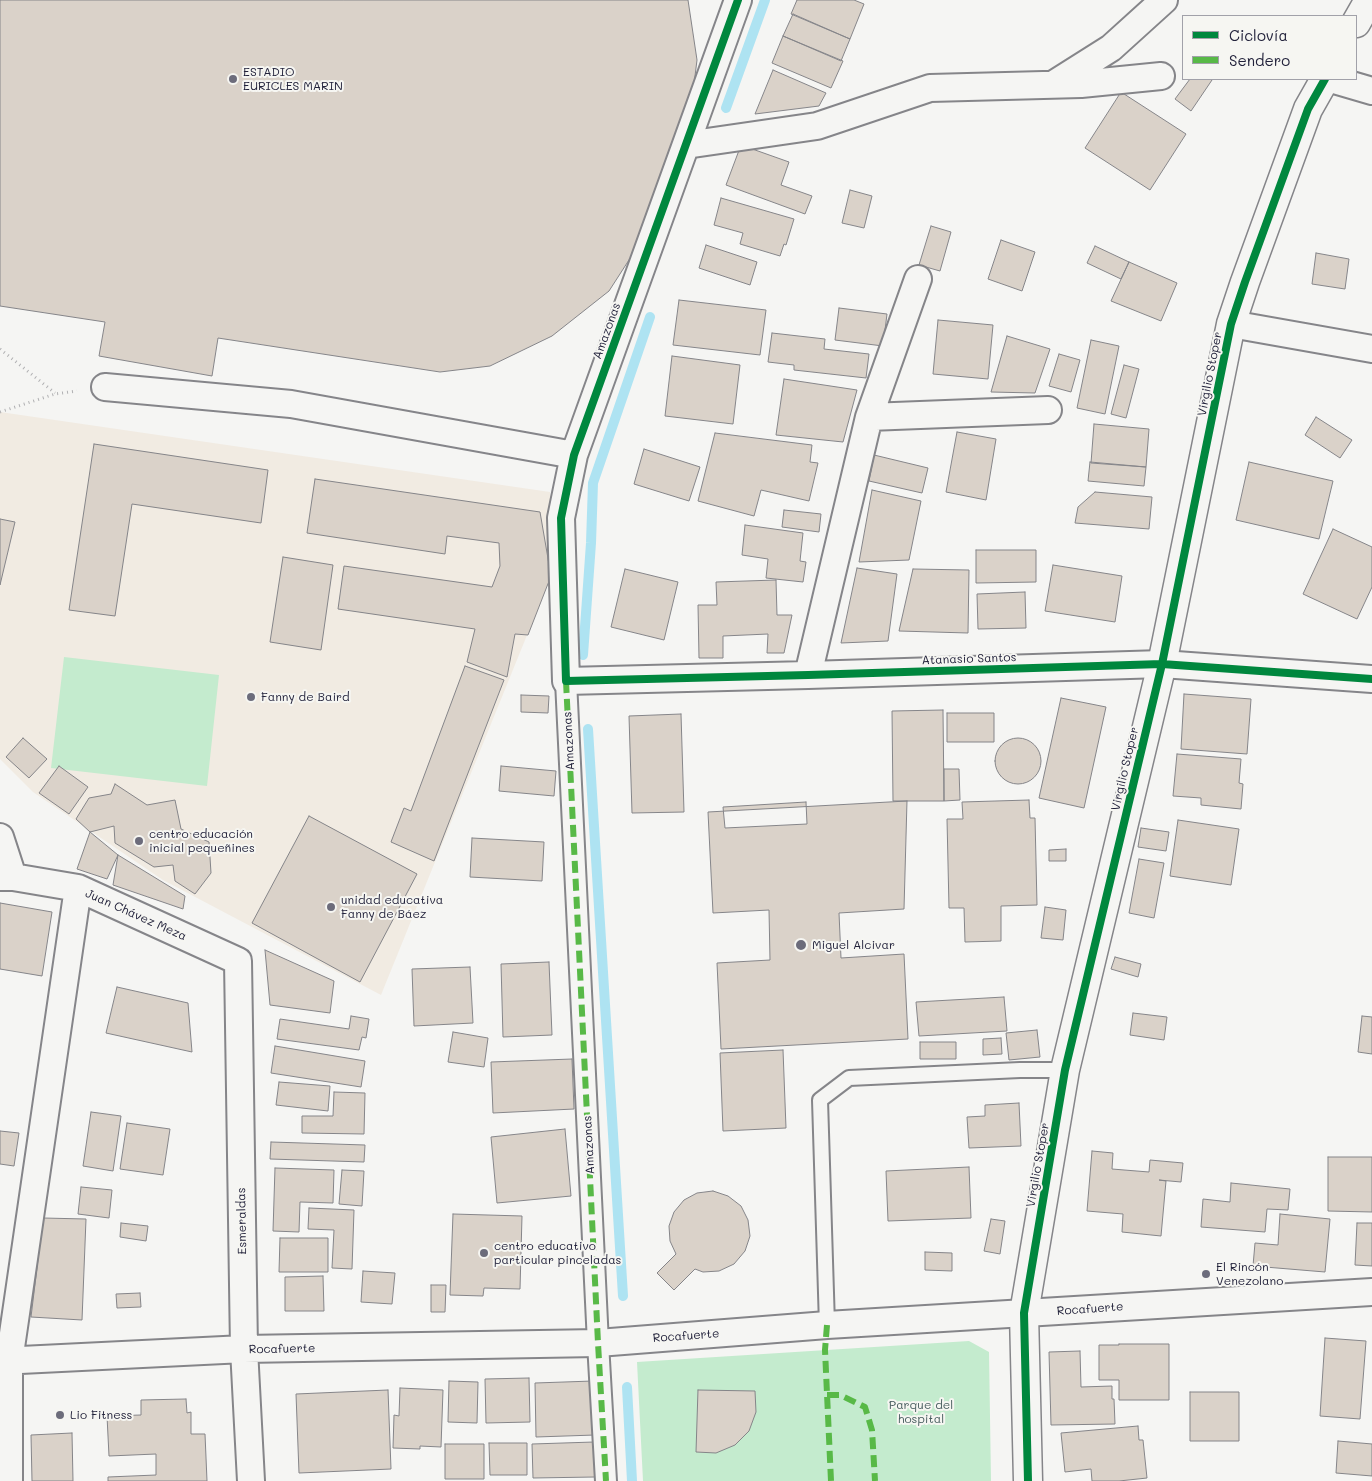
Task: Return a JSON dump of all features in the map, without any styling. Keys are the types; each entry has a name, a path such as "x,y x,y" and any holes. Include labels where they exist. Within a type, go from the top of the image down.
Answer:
{"street":[{"name":"Amazonas","path":"606,1481 566,681 561,518 574,455 738,0"},
{"path":"1053,84 1111,48 1164,0"},
{"path":"1357,21 1368,0"},
{"path":"686,145 817,126 930,88 1081,84 1161,76"},
{"name":"Virgilio Stoper","path":"1028,1481 1024,1313 1065,1070 1162,664 1232,324 1245,282 1308,109 1324,80"},
{"path":"1334,80 1372,91"},
{"path":"808,675 869,417 918,279"},
{"path":"1232,324 1372,349"},
{"path":"105,388 291,404 574,455"},
{"path":"869,417 1048,410"},
{"name":"Atanasio Santos","path":"566,681 1162,664 1372,679"},
{"path":"0,837 6,877"},
{"name":"Juan Chávez Meza","path":"6,877 78,888 238,961"},
{"path":"9,1481 5,1361 78,888"},
{"name":"Esmeraldas","path":"238,961 244,1349 252,1481"},
{"name":"Rocafuerte","path":"5,1361 244,1349 598,1343 827,1325 1372,1292"}],"lane":[{"path":"827,1325 820,1100 849,1078 1020,1070 1065,1070"}],"path":[{"path":"0,349 55,394"},
{"path":"0,412 55,394 105,388"}],"shaded area":[{"name":"Fanny de Baird","path":"0,412 550,492 551,576 381,995 163,880 33,792 0,759"}],"green space":[{"path":"64,657 219,675 207,786 51,768"},
{"name":"Parque del hospital","path":"969,1341 989,1352 991,1481 643,1481 637,1362"}],"building":[{"path":"0,0 688,0 697,60 689,124 638,246 609,291 552,336 490,366 440,372 218,338 212,376 99,356 105,322 0,306"},
{"path":"797,0 854,0 864,4 850,39 791,14"},
{"path":"793,14 850,39 841,61 783,36"},
{"path":"783,36 843,61 831,88 772,63"},
{"path":"773,70 826,93 819,106 755,114"},
{"path":"1189,80 1212,80 1191,111 1175,99"},
{"path":"1121,92 1186,134 1150,190 1085,148"},
{"path":"741,145 789,162 781,185 812,196 805,214 726,185"},
{"path":"850,190 872,196 864,228 842,223"},
{"path":"721,198 794,219 786,245 784,244 780,256 740,244 743,233 714,225"},
{"path":"931,226 951,232 940,271 919,265"},
{"path":"1001,240 1035,252 1022,291 988,279"},
{"path":"706,245 757,262 750,285 699,268"},
{"path":"1095,246 1129,262 1121,279 1087,263"},
{"path":"1316,253 1349,259 1345,289 1312,284"},
{"path":"1129,262 1177,283 1161,321 1111,301"},
{"path":"679,300 766,310 760,355 673,345"},
{"path":"839,308 887,314 883,346 835,340"},
{"path":"938,320 993,325 988,379 933,374"},
{"path":"772,333 825,339 824,349 869,354 866,378 794,370 794,365 768,362"},
{"path":"1007,336 1050,349 1035,393 991,392"},
{"path":"1091,340 1119,346 1105,414 1077,408"},
{"path":"1059,354 1080,360 1071,392 1049,386"},
{"path":"672,356 740,365 733,424 665,416"},
{"path":"1124,365 1139,369 1126,418 1111,414"},
{"path":"784,379 857,390 843,442 776,435"},
{"path":"1316,417 1352,440 1340,458 1305,435"},
{"path":"1094,424 1149,429 1146,467 1091,463"},
{"path":"957,432 996,439 986,500 946,492"},
{"path":"715,433 812,445 810,462 818,463 809,501 761,490 754,516 698,501"},
{"path":"94,444 268,470 261,523 132,504 115,616 69,610"},
{"path":"644,449 700,467 689,501 634,484"},
{"path":"874,455 928,468 922,493 869,481"},
{"path":"1090,462 1146,467 1144,486 1088,481"},
{"path":"1249,462 1333,481 1319,539 1236,520"},
{"path":"315,479 540,512 551,576 528,635 515,634 507,677 467,662 475,629 338,609 344,566 492,587 500,566 499,543 447,536 445,554 307,533"},
{"path":"872,490 921,501 909,560 859,562"},
{"path":"1095,492 1152,497 1149,529 1075,523 1078,507"},
{"path":"784,510 821,514 819,532 782,527"},
{"path":"0,519 15,522 0,585"},
{"path":"745,525 803,533 800,561 806,562 803,582 766,578 768,559 742,555"},
{"path":"1333,529 1372,547 1372,587 1357,619 1303,594"},
{"path":"976,550 1036,550 1036,582 976,583"},
{"path":"283,557 333,565 321,650 270,642"},
{"path":"1053,565 1122,576 1115,622 1045,611"},
{"path":"857,568 897,574 888,641 841,643"},
{"path":"625,569 678,582 664,640 611,627"},
{"path":"913,569 969,570 968,633 899,631"},
{"path":"776,580 777,615 792,615 784,653 767,653 768,634 723,636 723,658 699,658 698,605 717,605 716,582"},
{"path":"1025,592 1026,628 978,629 977,594"},
{"path":"465,666 504,680 434,861 391,842 404,808 411,811"},
{"path":"1184,694 1251,699 1247,754 1181,749"},
{"path":"521,695 549,696 548,713 521,712"},
{"path":"1061,698 1106,707 1084,808 1039,798"},
{"path":"943,710 944,801 893,801 892,711"},
{"path":"947,713 994,713 994,742 947,742"},
{"path":"681,714 684,812 632,813 629,716"},
{"path":"23,738 47,759 29,778 6,757"},
{"path":"1023,738 1035,744 1040,752 1040,770 1035,778 1027,783 1013,784 1001,778 996,770 995,756 1001,744 1009,739"},
{"path":"1177,754 1241,759 1239,783 1243,784 1241,809 1201,805 1201,798 1173,796"},
{"path":"59,766 88,787 69,814 39,793"},
{"path":"501,766 556,771 554,796 499,791"},
{"path":"944,769 959,769 960,800 944,801"},
{"path":"115,784 147,805 175,800 181,829 209,842 211,873 195,894 175,881 173,865 154,867 115,843 114,826 90,832 76,819 89,798 111,794"},
{"path":"1029,800 1030,818 1035,818 1037,905 1001,906 1001,941 965,942 964,908 949,908 947,819 963,819 962,802"},
{"path":"907,801 904,909 839,913 841,958 904,954 908,1039 721,1049 717,963 770,960 769,910 713,913 708,812"},
{"path":"806,802 807,824 725,828 723,807"},
{"path":"309,816 417,874 360,982 252,923"},
{"path":"1178,820 1239,829 1231,885 1170,876"},
{"path":"1141,828 1169,832 1166,851 1138,847"},
{"path":"90,832 118,855 107,879 77,869"},
{"path":"472,838 544,842 542,881 470,877"},
{"path":"1066,849 1066,861 1049,861 1049,850"},
{"path":"118,855 185,896 183,909 113,885"},
{"path":"1139,859 1164,863 1154,918 1129,913"},
{"path":"0,903 52,912 42,976 0,969"},
{"path":"1045,907 1066,910 1063,940 1041,938"},
{"path":"265,950 334,981 330,1013 270,1005"},
{"path":"1115,957 1141,964 1138,977 1111,969"},
{"path":"549,962 552,1035 503,1037 501,964"},
{"path":"470,967 473,1023 414,1026 412,969"},
{"path":"117,987 188,1003 192,1052 106,1033"},
{"path":"1004,997 1007,1031 919,1036 916,1002"},
{"path":"1133,1013 1167,1017 1164,1040 1130,1035"},
{"path":"351,1016 369,1019 366,1038 362,1037 359,1050 277,1039 280,1019 349,1029"},
{"path":"1362,1016 1372,1017 1372,1054 1358,1052"},
{"path":"1037,1030 1040,1057 1009,1060 1006,1033"},
{"path":"453,1032 488,1038 484,1067 448,1062"},
{"path":"1001,1038 1002,1054 983,1055 983,1039"},
{"path":"920,1042 956,1042 956,1059 920,1059"},
{"path":"275,1046 365,1061 361,1087 271,1073"},
{"path":"783,1050 786,1128 723,1131 720,1053"},
{"path":"572,1059 574,1109 493,1113 491,1062"},
{"path":"279,1082 330,1086 328,1111 276,1105"},
{"path":"334,1092 365,1093 364,1134 302,1133 302,1116 333,1116"},
{"path":"1019,1103 1021,1146 969,1148 967,1117 985,1116 985,1105"},
{"path":"91,1112 121,1116 113,1171 83,1166"},
{"path":"127,1123 170,1129 163,1175 120,1169"},
{"path":"565,1129 571,1196 497,1203 491,1137"},
{"path":"0,1131 19,1133 14,1166 0,1164"},
{"path":"271,1142 365,1145 364,1162 270,1159"},
{"path":"1092,1151 1113,1153 1112,1169 1149,1172 1150,1160 1183,1163 1181,1182 1159,1180 1166,1181 1161,1236 1122,1232 1123,1214 1087,1211"},
{"path":"1328,1157 1372,1157 1372,1212 1328,1211"},
{"path":"969,1167 971,1218 888,1221 886,1171"},
{"path":"275,1168 334,1170 333,1203 300,1202 299,1232 273,1231"},
{"path":"342,1170 364,1171 362,1206 339,1204"},
{"path":"1231,1183 1290,1189 1288,1210 1267,1209 1265,1232 1201,1227 1203,1199 1230,1202"},
{"path":"81,1187 112,1190 109,1218 78,1214"},
{"path":"713,1191 728,1196 741,1206 748,1220 750,1236 745,1251 734,1264 719,1271 703,1272 695,1269 674,1290 657,1273 676,1254 670,1241 669,1226 674,1212 684,1200 697,1193"},
{"path":"309,1208 354,1210 352,1269 332,1268 334,1230 308,1229"},
{"path":"453,1214 522,1216 520,1289 484,1288 483,1296 450,1295"},
{"path":"1280,1214 1330,1219 1325,1272 1253,1266 1255,1243 1278,1245"},
{"path":"43,1218 86,1219 82,1320 31,1317"},
{"path":"991,1219 1005,1221 1000,1254 984,1251"},
{"path":"121,1223 148,1226 146,1241 120,1237"},
{"path":"1357,1223 1372,1223 1372,1266 1355,1265"},
{"path":"280,1238 328,1238 328,1272 279,1272"},
{"path":"925,1252 952,1253 952,1271 925,1270"},
{"path":"363,1271 395,1273 392,1304 361,1302"},
{"path":"323,1276 324,1311 285,1311 285,1277"},
{"path":"431,1285 446,1285 445,1312 431,1312"},
{"path":"140,1293 141,1307 117,1308 116,1294"},
{"path":"1325,1338 1366,1341 1360,1419 1320,1416"},
{"path":"1169,1344 1169,1400 1119,1400 1119,1380 1099,1380 1099,1345"},
{"path":"1080,1351 1081,1387 1112,1386 1115,1424 1051,1425 1049,1352"},
{"path":"529,1378 530,1422 486,1423 485,1379"},
{"path":"449,1381 478,1382 477,1423 448,1422"},
{"path":"593,1381 595,1435 536,1437 535,1383"},
{"path":"400,1388 443,1390 441,1447 420,1446 420,1449 393,1448 394,1415 399,1416"},
{"path":"388,1390 391,1469 299,1473 296,1394"},
{"path":"698,1390 755,1391 756,1412 749,1431 735,1445 716,1453 696,1452"},
{"path":"1190,1392 1239,1392 1239,1441 1190,1441"},
{"path":"186,1399 187,1413 191,1412 191,1434 205,1434 207,1481 108,1481 108,1477 156,1475 156,1454 109,1456 107,1416 141,1415 141,1400"},
{"path":"1138,1426 1139,1440 1143,1440 1147,1478 1092,1481 1091,1469 1065,1472 1061,1433"},
{"path":"72,1433 73,1481 32,1481 31,1435"},
{"path":"1338,1441 1372,1444 1372,1476 1336,1473"},
{"path":"594,1442 595,1477 533,1478 532,1444"},
{"path":"489,1443 527,1443 527,1475 490,1475"},
{"path":"445,1444 484,1444 484,1479 445,1479"}],"waterway":[{"path":"726,108 765,0"},
{"path":"583,655 593,483 650,317"},
{"path":"588,729 623,1296"},
{"path":"627,1387 632,1481"}],"marked path":[{"path":"566,681 606,1481"},
{"path":"827,1325 825,1350 831,1481"},
{"path":"827,1395 840,1395 865,1407 872,1430 875,1481"}],"cycle path":[{"path":"738,0 574,455 561,518 566,681 1162,664 1372,679"},
{"path":"1028,1481 1024,1313 1065,1070 1162,664 1231,324 1308,109 1324,80"}],"place":[{"name":"ESTADIO EURICLES MARIN","path":"233,79"},
{"name":"Fanny de Baird","path":"251,697"},
{"name":"centro educación inicial pequeñines","path":"139,841"},
{"name":"unidad educativa Fanny de Báez","path":"331,907"},
{"name":"Miguel Alcivar","path":"801,945"},
{"name":"centro educativo particular pinceladas","path":"484,1253"},
{"name":"El Rincón Venezolano","path":"1206,1274"},
{"name":"Lio Fitness","path":"60,1415"}]}
